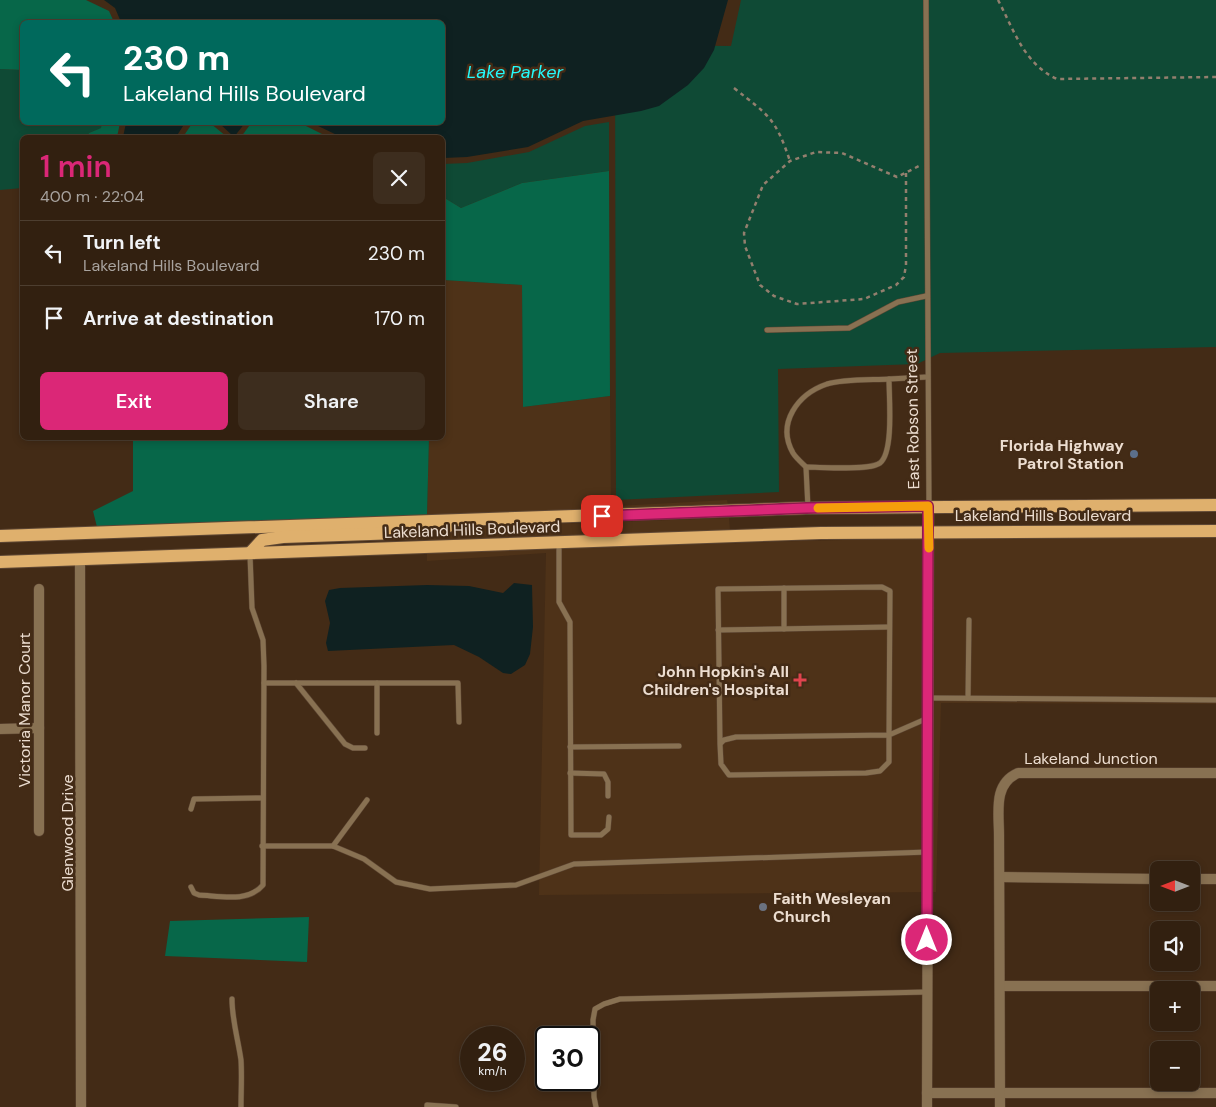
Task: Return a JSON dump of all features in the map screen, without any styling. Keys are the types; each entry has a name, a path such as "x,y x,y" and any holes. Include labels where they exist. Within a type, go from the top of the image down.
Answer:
{"main road":[{"name":"Lakeland Hills Boulevard","path":"0,536 808,508 1216,505"},
{"path":"250,553 262,540 283,536 428,532 466,521"},
{"name":"Lakeland Hills Boulevard","path":"0,562 559,542 929,532 1216,531"}],"street":[{"name":"East Robson Street","path":"927,1107 928,506"},
{"name":"Glenwood Drive","path":"80,559 81,1107"},
{"name":"Victoria Manor Court","path":"39,589 39,831"},
{"path":"0,728 39,728"},
{"name":"Lakeland Junction","path":"1000,1107 999,793 1010,776 1018,773 1216,773"},
{"path":"1000,877 1150,879"},
{"path":"1200,879 1216,879"},
{"path":"1000,986 1216,986"},
{"path":"927,1093 1216,1093"}],"lane":[{"name":"East Robson Street","path":"926,0 928,506"},
{"path":"767,330 849,328 898,302 926,296"},
{"path":"808,508 806,467 793,454 787,434 788,416 803,397 828,384 927,377"},
{"path":"806,467 868,466 880,463 885,458 888,445 889,379"},
{"path":"559,542 559,602 570,622 571,835 601,835 608,829 609,817"},
{"path":"191,887 194,893 199,895 247,896 257,892 263,885 263,640 252,608 250,553"},
{"path":"882,587 890,591 889,628 889,762 880,771 866,773 729,774 721,764 718,589 882,587"},
{"path":"784,588 784,629"},
{"path":"968,698 969,620"},
{"path":"718,630 889,628"},
{"path":"264,683 458,683 459,722"},
{"path":"296,683 346,744 353,748 365,748"},
{"path":"377,683 377,733"},
{"path":"928,698 1216,700"},
{"path":"720,744 724,740 736,737 890,735 928,718"},
{"path":"570,747 679,746"},
{"path":"570,772 604,774 608,782 608,796"},
{"path":"190,809 194,799 262,798"},
{"path":"333,846 367,800"},
{"path":"262,846 333,846 364,859 396,882 430,889 516,885 574,864 928,852"},
{"path":"596,1107 594,1097 592,1020 595,1009 604,1004 620,999 927,992"},
{"path":"232,999 232,1020 237,1034 241,1063 241,1107"},
{"path":"426,1107 427,1105 456,1107"}],"path":[{"path":"998,0 1032,62 1042,73 1057,79 1216,77"},
{"path":"734,88 770,117 781,136 790,161"},
{"path":"906,173 906,265 904,277 896,285 864,299 797,304 774,296 760,285 746,254 744,233 762,185 790,161 816,152 842,153 888,174 897,176 926,161"}],"shaded area":[{"path":"445,280 522,285 523,407 610,396 611,503 617,506 727,500 728,505 427,515 429,440 445,440"},
{"path":"729,518 730,531 427,540 467,527"},
{"path":"1216,537 1216,704 941,703 936,892 539,895 546,553 427,561 427,553 801,541 929,538"}],"green space":[{"path":"0,0 86,0 109,11 113,20 20,20 20,70 0,69"},
{"path":"741,0 1216,0 1216,347 940,353 917,364 778,369 779,492 616,500 615,45 731,46"},
{"path":"0,69 20,70 20,125 102,125 101,128 88,135 20,135 20,188 0,190"},
{"path":"609,122 609,171 522,183 461,208 445,198 445,164 467,163 529,152 585,126"},
{"path":"102,125 120,125 117,135 88,135 101,128"},
{"path":"191,125 212,125 225,135 184,135"},
{"path":"250,125 304,125 324,135 242,135"},
{"path":"609,171 610,396 523,407 522,285 445,280 445,198 461,208 522,183"},
{"path":"133,440 429,440 427,515 97,527 93,511 133,491"},
{"path":"309,917 307,962 165,956 170,921"}],"water":[{"name":"Lake Parker","path":"104,0 728,0 714,50 704,68 688,85 659,106 583,121 528,147 467,157 445,158 445,135 337,135 316,125 445,125 445,20 120,20 115,8"},
{"path":"125,125 184,125 177,135 123,135"},
{"path":"221,125 243,125 236,135 232,135"},
{"path":"514,583 532,585 533,627 530,654 525,665 511,674 503,673 479,657 454,645 328,651 326,643 330,623 325,601 329,590 427,585 469,586 503,593"}],"slow traffic":[{"path":"818,508 928,506 929,548"}],"place":[{"name":"Florida Highway Patrol Station","path":"1134,454"},
{"name":"John Hopkin's All Children's Hospital","path":"800,680"},
{"name":"Faith Wesleyan Church","path":"763,907"}],"route":[{"path":"602,516 806,508 928,506 927,940"}]}
